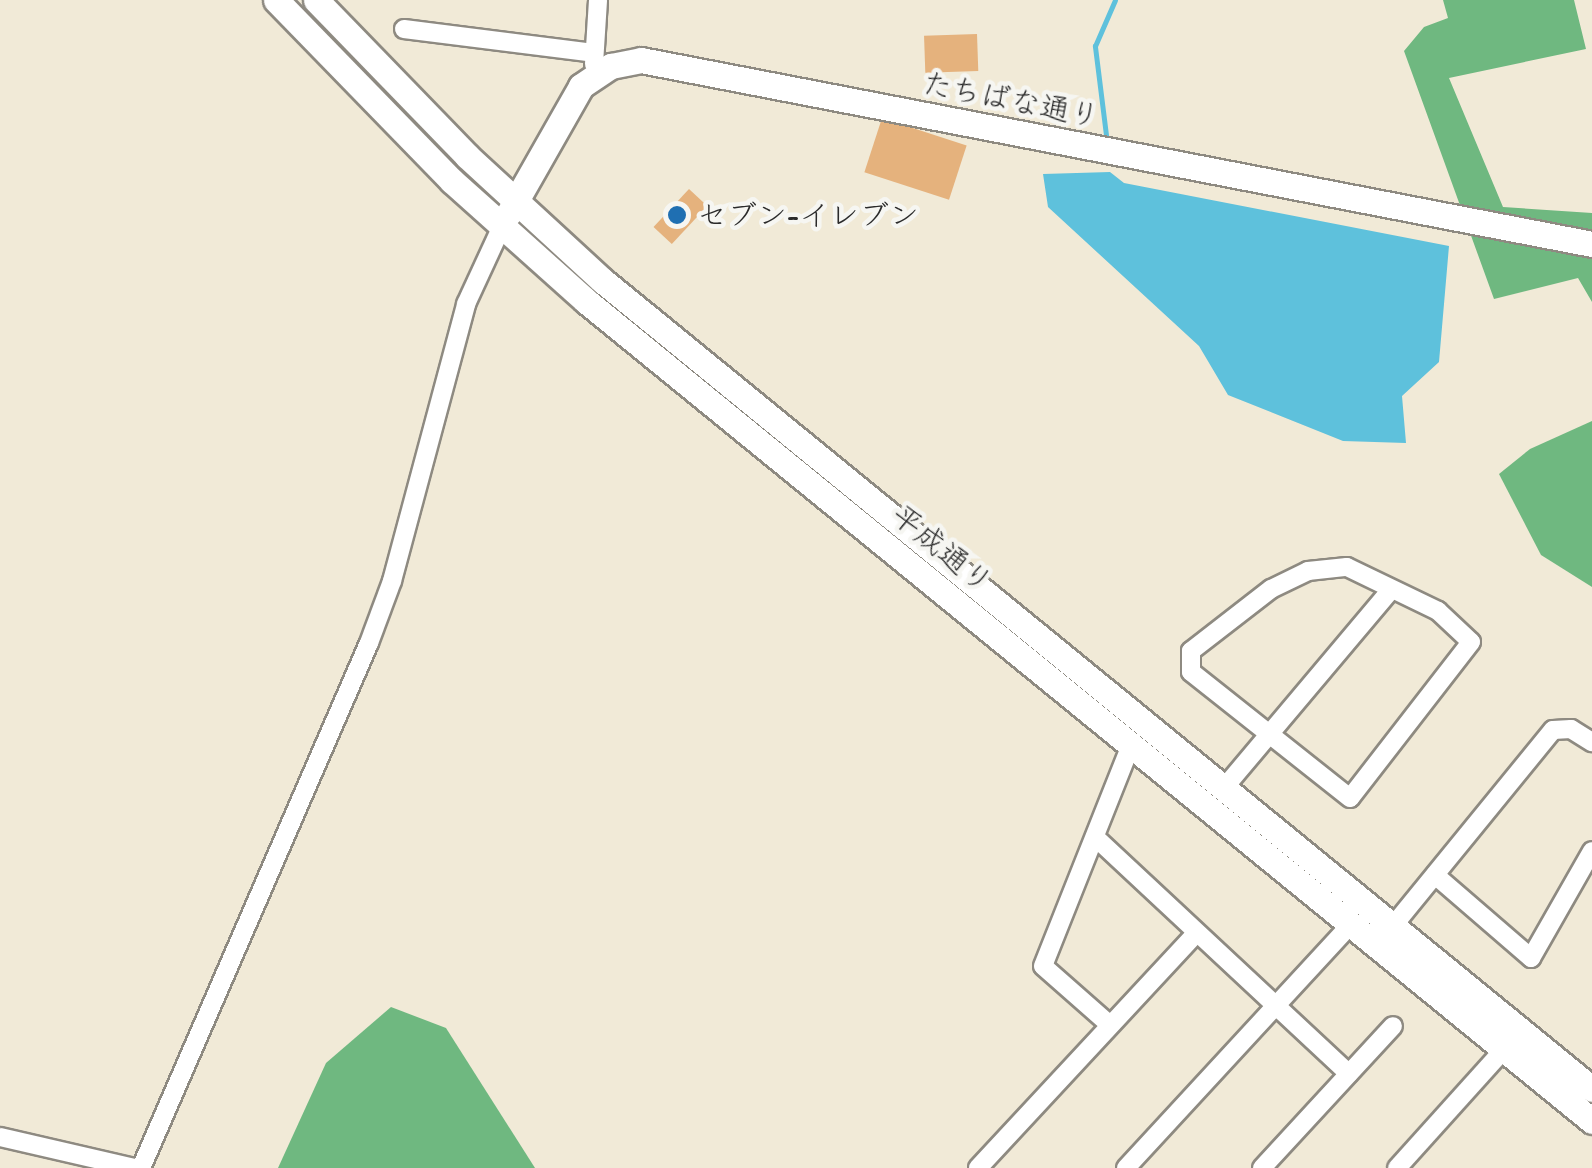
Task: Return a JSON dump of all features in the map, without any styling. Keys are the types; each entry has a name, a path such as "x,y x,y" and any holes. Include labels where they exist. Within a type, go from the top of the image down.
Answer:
{"street":[{"name":"平成通り","path":"276,0 502,226 1592,1121"},
{"name":"平成通り","path":"316,0 602,282 1592,1089"},
{"path":"0,1137 138,1168 369,643 392,581 466,304 502,226 570,100 594,64 598,0"},
{"path":"404,30 594,64"},
{"name":"たちばな通り","path":"594,64 641,60 709,72 1592,244"},
{"path":"1347,567 1438,610 1471,642 1350,798 1270,734 1190,672 1191,651 1270,589 1308,571 1347,567"},
{"path":"1224,788 1392,590"},
{"path":"1392,926 1553,730 1571,729 1592,742"},
{"path":"1110,1024 1043,966 1132,745"},
{"path":"1094,837 1349,1074"},
{"path":"1435,874 1532,958 1592,852"},
{"path":"1126,1168 1351,924"},
{"path":"978,1168 1196,932"},
{"path":"1262,1168 1394,1026"},
{"path":"1397,1168 1504,1049"}],"green space":[{"path":"1443,0 1574,0 1586,49 1449,78 1503,207 1592,213 1592,302 1578,278 1494,299 1404,51 1424,27 1448,18"},
{"path":"1592,421 1592,587 1541,555 1499,474 1530,449"},
{"path":"391,1007 446,1028 535,1168 278,1168 326,1063"}],"water":[{"path":"1110,172 1124,183 1449,246 1439,362 1402,396 1406,443 1343,441 1228,395 1199,346 1048,207 1043,174"}],"building":[{"path":"977,34 978,71 925,73 924,36"},
{"path":"882,118 967,146 949,200 864,172"},
{"path":"689,189 707,206 672,244 654,227"}],"waterway":[{"path":"1107,143 1095,46 1115,0"}],"place":[{"name":"セブン-イレブン","path":"677,215"}]}
